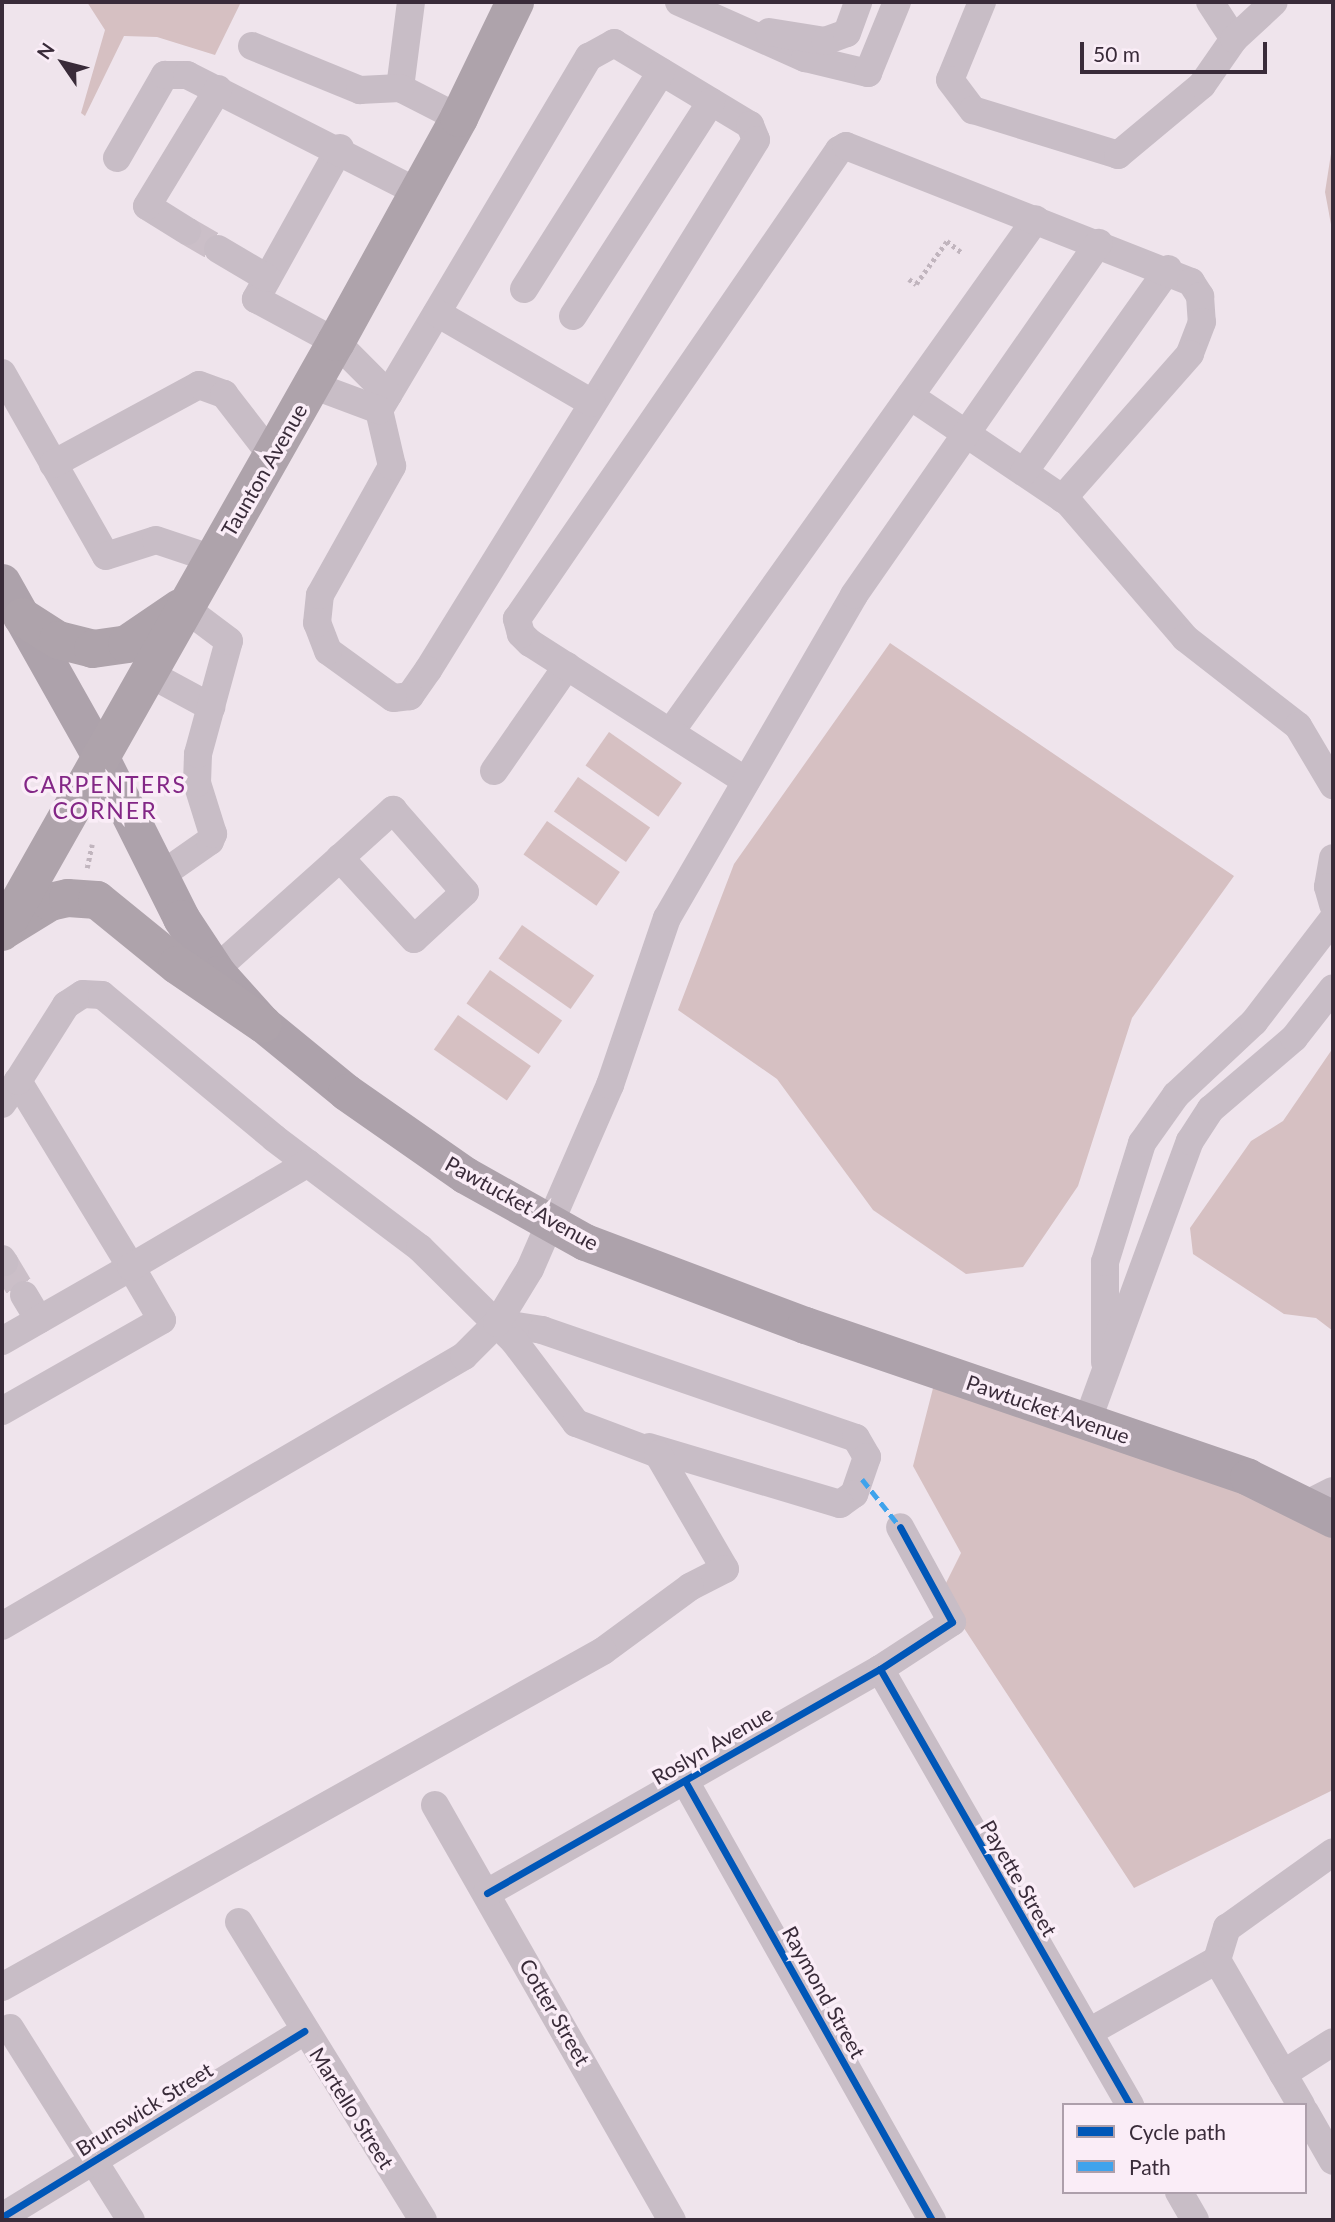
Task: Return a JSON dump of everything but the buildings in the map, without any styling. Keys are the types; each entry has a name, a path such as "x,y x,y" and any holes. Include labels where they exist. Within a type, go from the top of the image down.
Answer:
{"highway":[{"name":"Taunton Avenue","path":"2,932 312,386 458,118 515,2"},
{"path":"22,617 58,640 108,647 147,633 171,618 189,600"},
{"path":"2,932 50,902 97,900 177,965 263,1024"}],"main road":[{"name":"Pawtucket Avenue","path":"2,582 101,758 181,918 216,969 263,1024 326,1076 454,1168 585,1242 805,1325 1324,1505"}],"street":[{"path":"400,88 411,2"},
{"path":"679,2 805,58 868,73 897,2"},
{"path":"756,37 774,30 825,41 847,33 858,2"},
{"path":"982,2 950,80 973,110 1118,155 1202,85 1234,39 1274,2"},
{"path":"1210,2 1234,39"},
{"path":"218,249 262,288 336,342 383,402 392,466 320,595 317,623 328,651 393,698 410,695 756,140 750,125 614,43 589,57 383,402"},
{"path":"252,46 360,90 400,88 458,118"},
{"path":"524,289 661,72"},
{"path":"117,158 165,75 187,75 340,148 418,192"},
{"path":"187,231 147,206 218,89"},
{"path":"573,316 711,102"},
{"path":"747,781 521,634 517,619 839,150 846,146 1168,269 1191,282 1200,296 1202,323 1190,354 1062,499"},
{"path":"262,288 340,148"},
{"path":"672,730 1036,219"},
{"path":"2,1626 464,1356 497,1322 551,1223 610,1085 667,918 854,595 1099,243"},
{"path":"1024,472 1168,269"},
{"path":"437,313 592,403"},
{"path":"4,384 54,464 106,556 156,540 213,559"},
{"path":"54,464 200,385 224,394 272,456"},
{"path":"312,386 383,402"},
{"path":"910,396 966,431 1062,499 1185,638 1298,726 1333,785"},
{"path":"160,876 210,841 213,834 197,783 198,754 229,640 189,600"},
{"path":"494,771 567,666"},
{"path":"148,673 212,707"},
{"path":"216,969 393,810 465,892 414,939 340,858"},
{"path":"1333,858 1328,887 1333,905"},
{"path":"1105,1362 1105,1262 1142,1143 1176,1096 1254,1022 1333,919"},
{"path":"2,1104 66,1005 83,994 102,995 308,1163 420,1248 497,1322 576,1423 840,1504 854,1494 867,1457 856,1438 542,1330 497,1322"},
{"path":"1087,1422 1105,1362 1190,1141 1211,1109 1294,1038 1331,996"},
{"path":"2,1411 162,1320 18,1081"},
{"path":"2,1341 308,1163"},
{"path":"24,1295 38,1320"},
{"path":"2,1987 603,1651 690,1587 725,1569 668,1466 648,1447"},
{"name":"Roslyn Avenue","path":"487,1894 880,1669 952,1622 900,1527"},
{"name":"Payette Street","path":"880,1669 1129,2103"},
{"name":"Raymond Street","path":"685,1781 932,2220"},
{"name":"Cotter Street","path":"435,1805 672,2220"},
{"path":"1089,2032 1217,1959 1227,1928 1333,1852"},
{"name":"Martello Street","path":"239,1922 303,2031 424,2220"},
{"path":"1217,1959 1300,2103"},
{"path":"10,2028 96,2160 131,2220"},
{"name":"Brunswick Street","path":"2,2217 303,2031"},
{"path":"1283,2074 1333,2042"},
{"path":"1307,2116 1333,2161"},
{"path":"1181,2194 1195,2220"}],"path":[{"path":"909,279 916,285 947,241 961,252"},
{"path":"84,881 92,845"}],"shaded area":[{"path":"87,2 241,2 215,55 157,37 124,36 85,116 81,113 105,30"},
{"path":"1333,141 1333,235 1325,192"},
{"path":"890,643 1234,876 1132,1018 1078,1186 1023,1267 966,1274 873,1210 777,1079 678,1010 734,864"},
{"path":"609,732 682,783 658,817 585,766"},
{"path":"578,777 650,827 626,862 554,811"},
{"path":"547,821 620,872 596,906 523,855"},
{"path":"522,925 594,975 571,1009 498,959"},
{"path":"490,970 562,1020 539,1054 466,1004"},
{"path":"458,1015 531,1066 507,1100 434,1049"},
{"path":"1333,1048 1333,1331 1316,1318 1284,1314 1193,1254 1190,1228 1251,1141 1283,1121"},
{"path":"940,1361 1333,1515 1333,1790 1134,1888 941,1593 961,1553 913,1466"}],"tunnel":[{"path":"187,231 218,249"},
{"path":"4,1262 24,1295"}],"marked path":[{"path":"862,1479 900,1527"}],"cycle path":[{"path":"487,1893 880,1669 952,1622 900,1527"},
{"path":"880,1669 1129,2103"},
{"path":"685,1781 932,2220"},
{"path":"2,2217 304,2031"}],"district":[{"name":"CARPENTERS CORNER","path":"105,797"}]}
